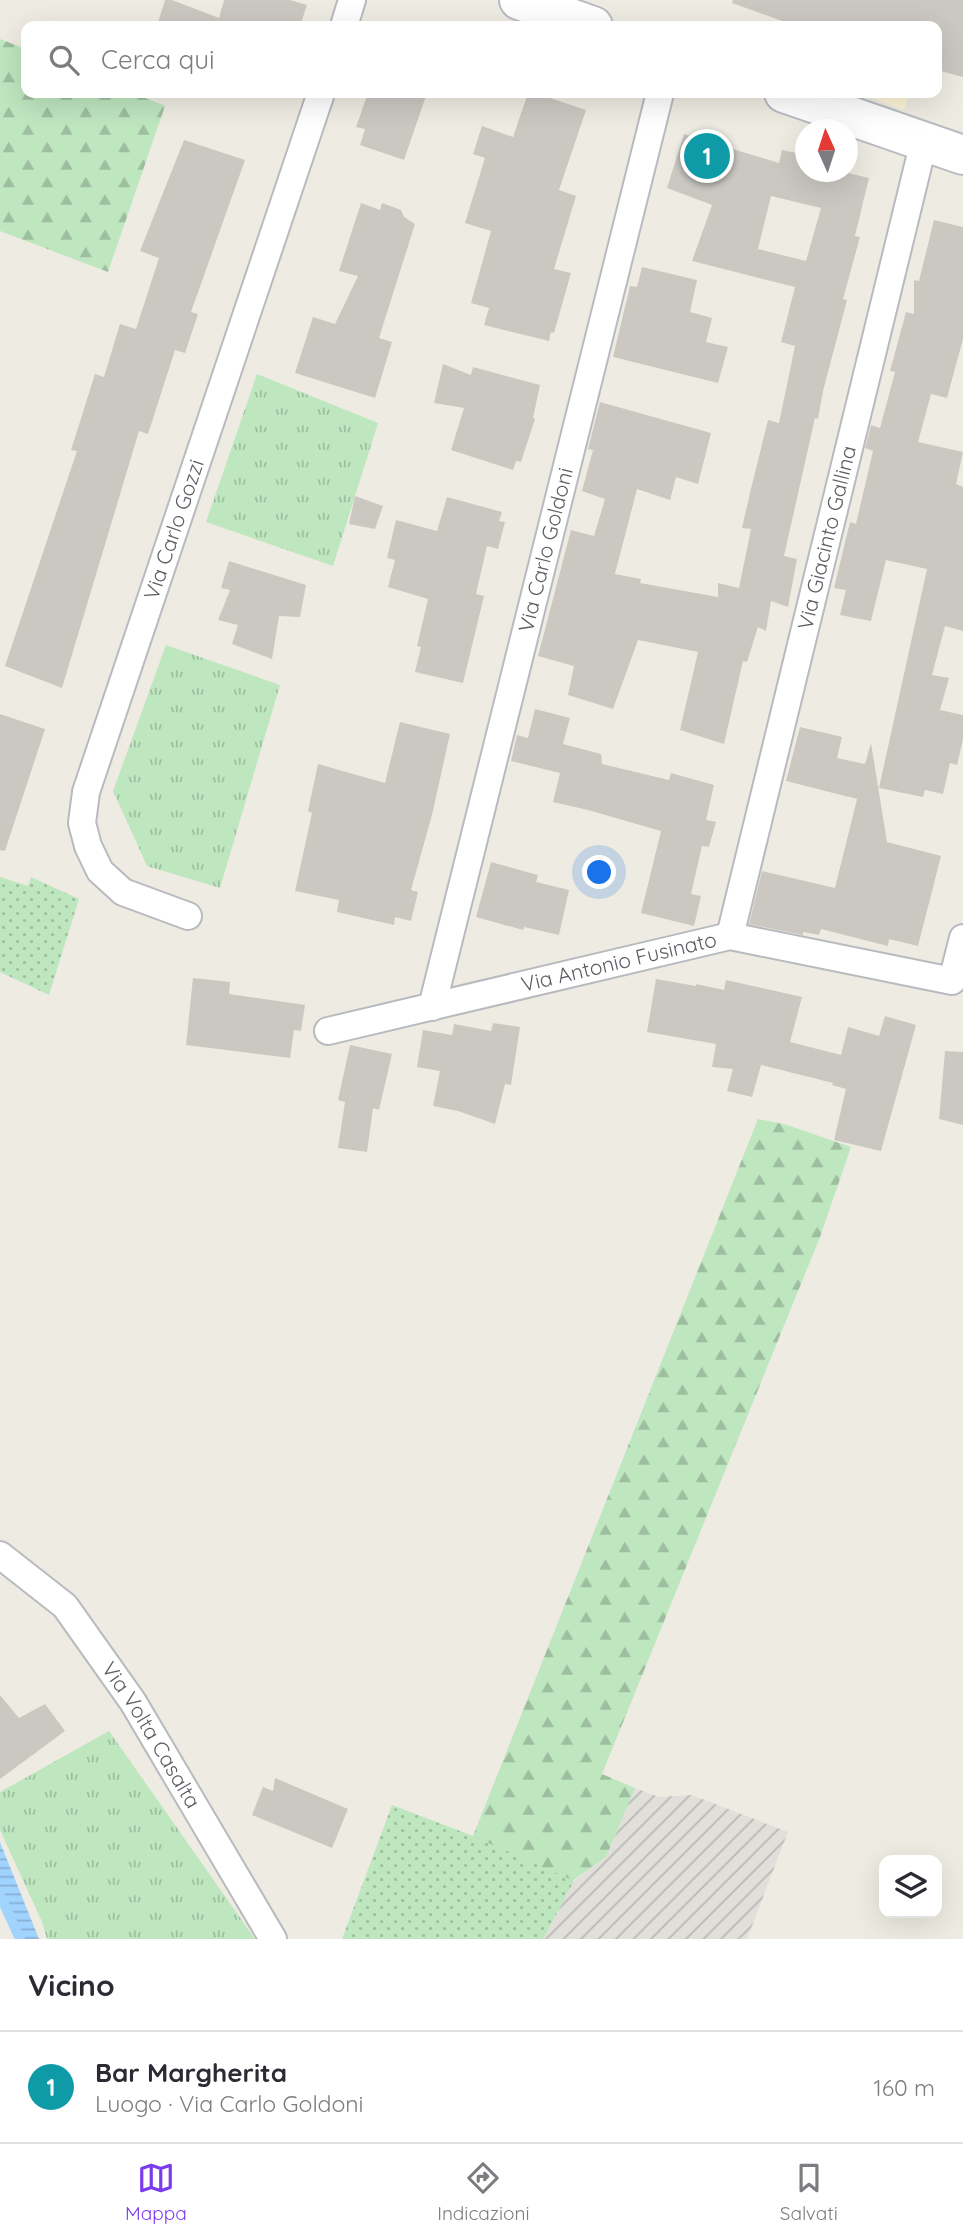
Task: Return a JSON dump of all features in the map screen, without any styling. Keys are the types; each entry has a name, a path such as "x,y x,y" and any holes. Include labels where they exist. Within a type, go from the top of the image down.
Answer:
{"street":[{"path":"346,21 352,0"},
{"path":"519,0 579,21"},
{"name":"Via Carlo Gozzi","path":"188,916 123,892 100,871 88,846 82,823 86,792 319,98"},
{"name":"Via Carlo Goldoni","path":"432,1007 659,98"},
{"path":"799,98 963,155"},
{"name":"Via Giacinto Gallina","path":"730,936 924,141"},
{"name":"Via Antonio Fusinato","path":"328,1031 730,936 952,981 963,938"},
{"name":"Via Volta Casalta","path":"0,1556 9,1560 65,1606 134,1702 273,1939"}],"shaded area":[{"path":"872,98 908,98 904,110"},
{"path":"635,1788 659,1797 692,1795 788,1832 747,1939 543,1939 574,1881 606,1857"}],"green space":[{"path":"0,39 21,47 21,98 145,98 165,106 108,272 0,231"},
{"path":"257,374 378,423 333,566 206,522"},
{"path":"166,645 280,685 220,888 147,866 113,791"},
{"path":"0,877 28,886 31,877 79,899 49,995 0,972"},
{"path":"758,1119 784,1124 851,1147 820,1237 602,1774 635,1788 606,1857 547,1899 467,1939 464,1919 473,1836"},
{"path":"109,1731 255,1939 47,1939 42,1922 0,1830 0,1792"},
{"path":"392,1805 473,1836 574,1881 543,1939 342,1939"}],"water":[{"path":"0,1842 39,1939 20,1939 0,1895"}],"building":[{"path":"165,0 172,0 219,18 224,0 290,0 307,5 302,21 159,21"},
{"path":"733,0 963,0 963,77 942,71 942,21 782,21 732,3"},
{"path":"366,98 425,98 404,160 360,145 365,129 356,127"},
{"path":"526,98 550,98 586,110 559,190 576,196 554,269 571,273 554,333 551,332 549,341 484,325 489,308 471,303 491,231 465,223 485,158 473,154 482,126 513,137"},
{"path":"684,134 779,163 782,150 795,153 795,182 858,182 858,175 869,178 855,236 860,237 843,299 847,300 818,419 815,418 784,556 797,559 788,607 771,601 766,631 758,627 747,662 743,661 724,744 680,730 698,652 638,640 613,709 568,695 574,666 538,656 571,530 594,536 605,499 582,491 593,450 588,449 600,402 711,433 698,484 676,477 670,500 637,489 615,574 641,579 640,583 718,597 718,583 739,588 751,529 742,528 750,493 768,420 779,423 795,346 781,342 795,287 692,261 712,205 667,188","holes":["771,196 821,208 806,261 758,249"]},
{"path":"184,140 245,160 191,312 198,314 185,353 175,350 148,434 139,431 62,688 5,666 77,451 71,450 95,374 104,377 120,324 136,329 159,258 140,251"},
{"path":"361,203 380,210 382,203 401,210 404,217 415,224 379,338 392,342 375,398 295,373 313,317 335,324 358,276 339,271"},
{"path":"934,220 963,227 963,339 947,398 931,394 918,442 963,452 956,484 963,487 963,631 945,626 932,675 949,678 940,710 963,715 963,739 957,765 950,763 943,794 925,790 923,797 879,788 927,569 886,560 871,621 840,615 846,590 834,588 850,522 856,524 873,451 865,448 871,425 880,428 895,372 890,371 906,312 914,314 914,280 919,281"},
{"path":"642,267 697,280 690,312 712,318 706,342 728,347 718,383 613,357 630,286 637,287"},
{"path":"443,364 471,375 473,367 540,385 533,418 535,419 521,462 516,461 513,470 451,450 464,408 434,403"},
{"path":"355,496 383,506 375,529 349,524"},
{"path":"447,497 502,512 499,521 505,522 498,549 487,546 476,594 484,596 463,683 415,672 421,647 417,646 428,599 388,587 395,560 387,558 396,520 437,531"},
{"path":"229,561 306,585 300,617 279,616 272,659 232,644 238,625 218,620 230,590 221,588"},
{"path":"535,709 570,718 563,744 601,754 602,764 669,780 671,773 714,785 706,820 716,822 709,847 702,846 691,894 701,896 694,926 641,913 661,831 553,802 560,773 511,761 517,735 528,738"},
{"path":"0,714 45,729 5,851 0,850"},
{"path":"400,722 450,734 432,815 411,890 418,892 411,921 395,917 394,925 337,912 339,900 295,891 312,813 308,811 318,764 385,783"},
{"path":"800,727 842,737 837,758 865,764 871,743 887,842 941,856 918,946 889,939 888,946 821,929 819,935 803,932 803,935 749,924 762,871 835,888 857,799 786,781"},
{"path":"491,862 538,875 536,882 569,890 559,935 524,927 523,930 476,917"},
{"path":"193,978 230,982 229,994 305,1005 301,1031 294,1030 290,1058 186,1045"},
{"path":"656,979 724,990 726,980 802,997 790,1042 841,1055 848,1027 879,1036 885,1016 916,1025 881,1151 834,1140 846,1089 832,1085 833,1083 761,1065 752,1097 727,1091 733,1069 712,1067 716,1044 647,1032"},
{"path":"493,1023 520,1027 511,1085 505,1084 495,1124 458,1111 433,1106 440,1071 417,1067 423,1030 452,1035 454,1024 491,1031"},
{"path":"350,1045 392,1054 379,1110 373,1108 367,1152 338,1148 345,1102 338,1100"},
{"path":"945,1051 963,1052 963,1125 939,1119"},
{"path":"0,1695 19,1718 45,1704 65,1731 0,1779"},
{"path":"275,1778 348,1809 332,1848 252,1815 263,1787 273,1791"}],"waterway":[{"path":"0,1895 20,1939"}],"place":[{"name":"Bar Margherita","path":"707,156"}]}
